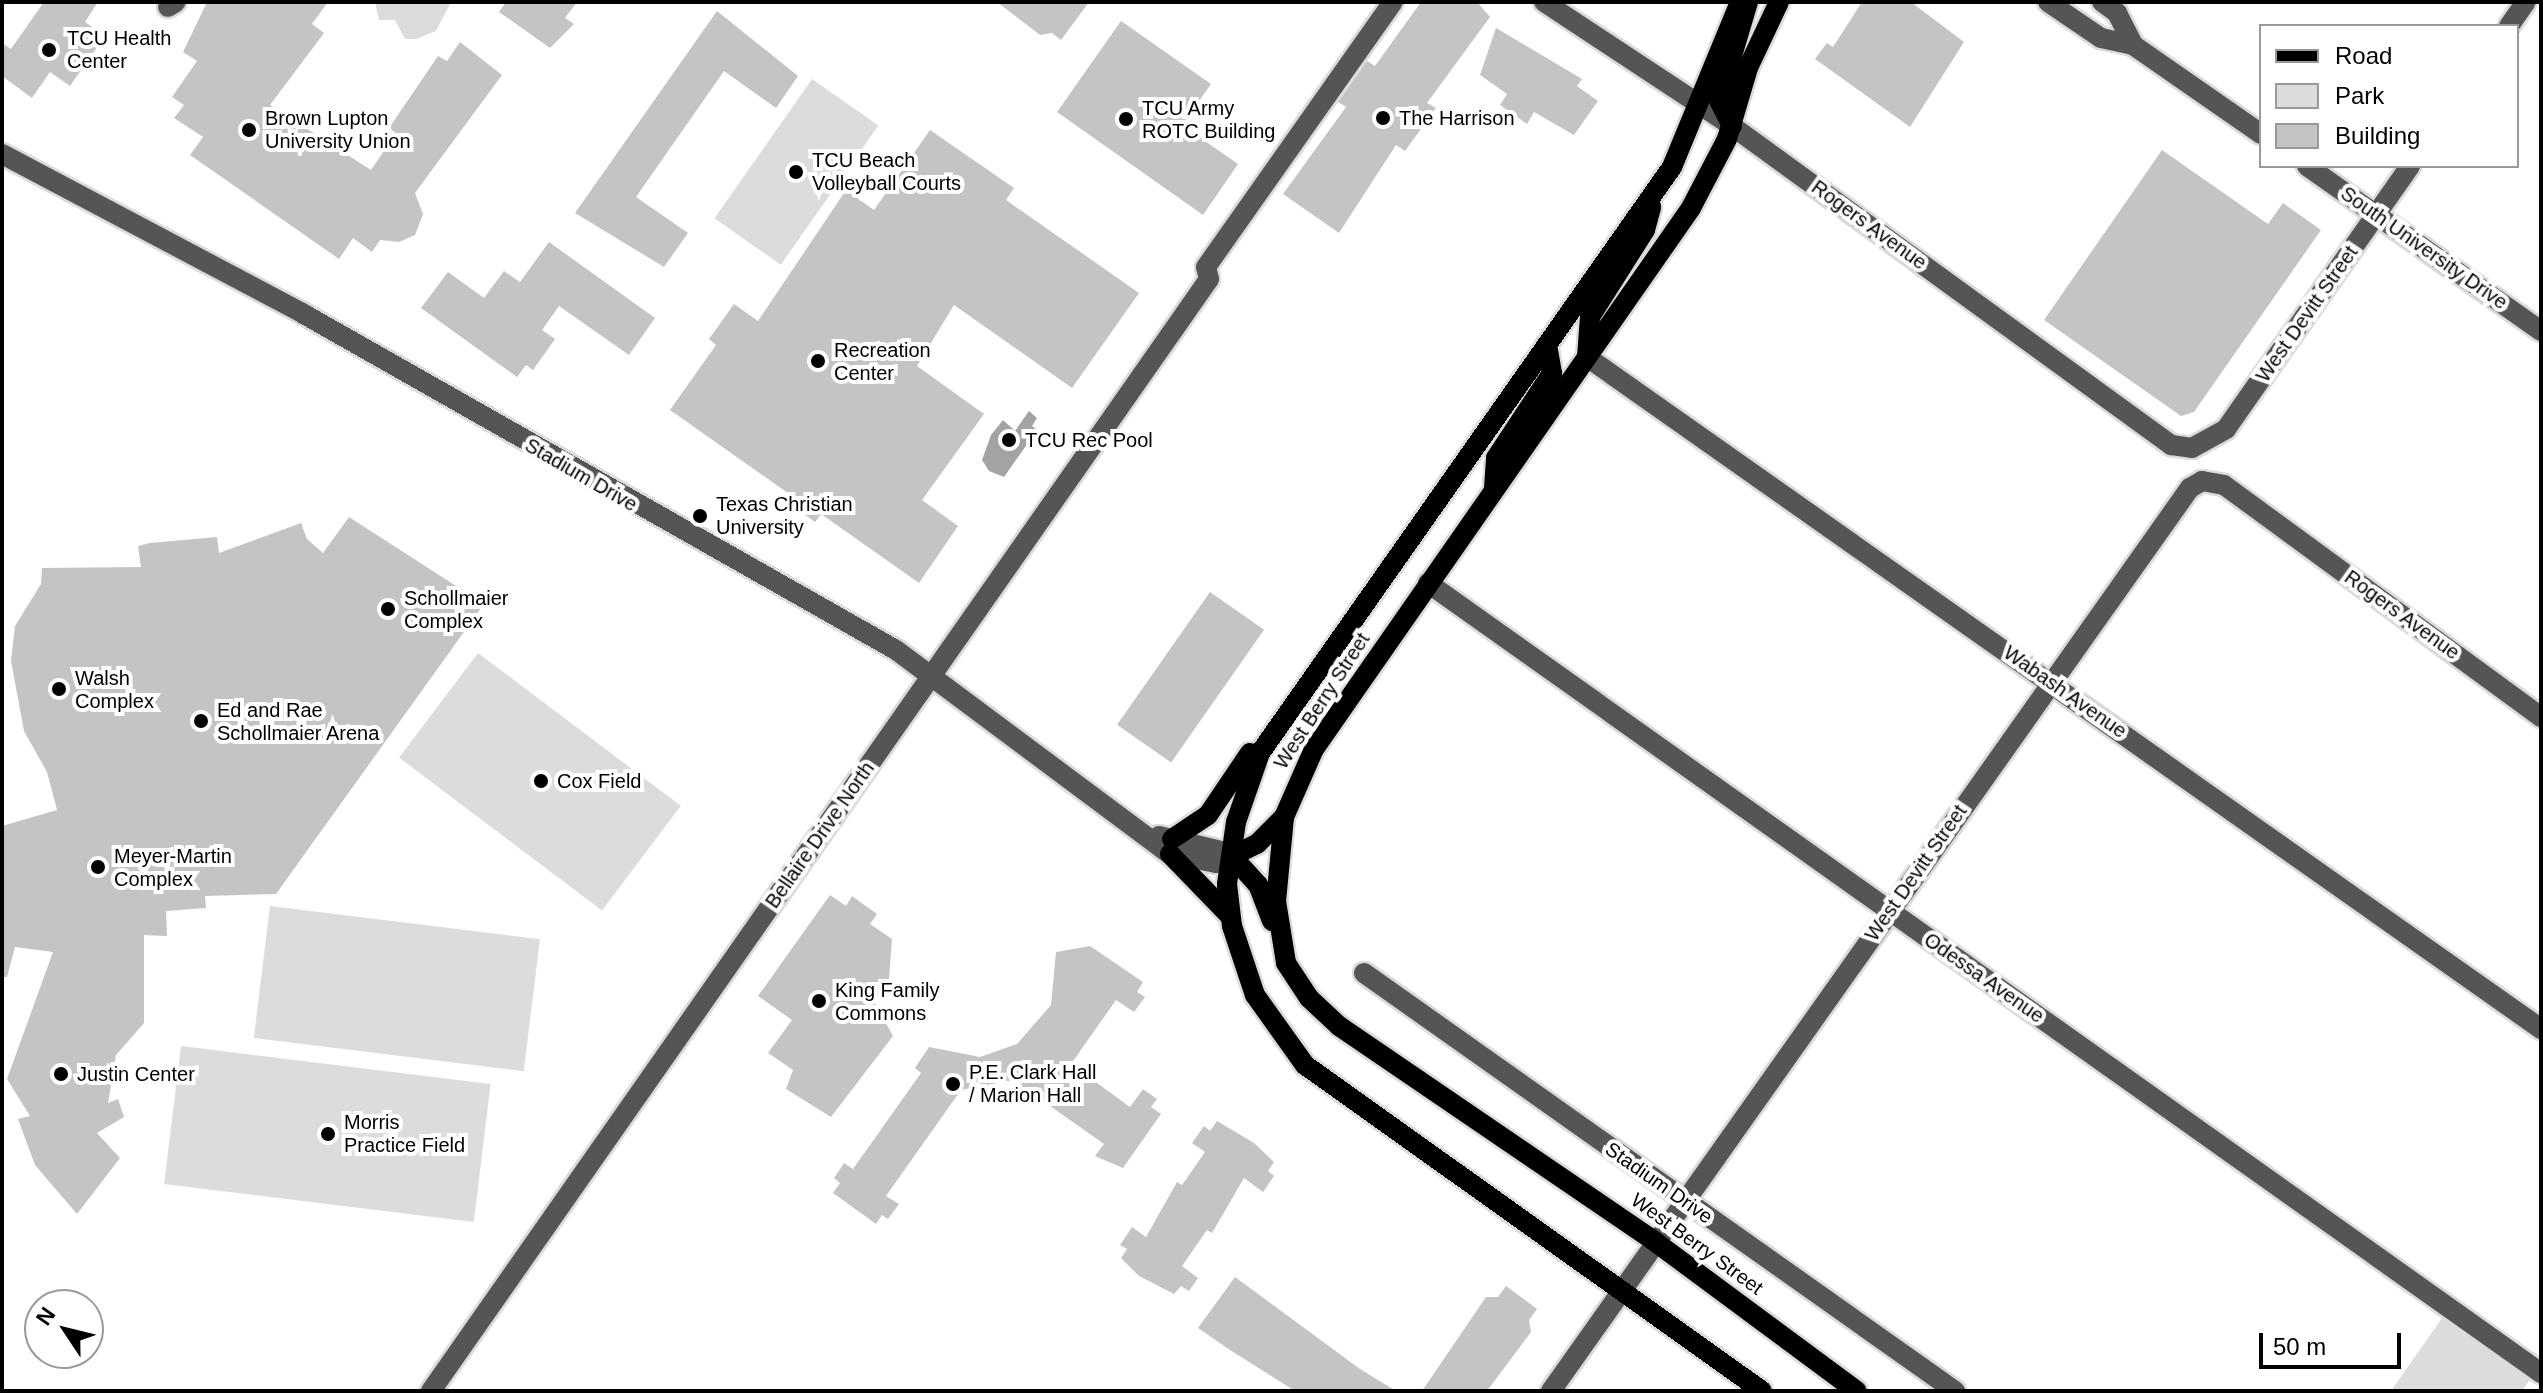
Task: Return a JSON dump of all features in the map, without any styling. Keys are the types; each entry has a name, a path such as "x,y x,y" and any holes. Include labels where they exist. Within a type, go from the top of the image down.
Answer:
{"main road":[{"name":"West Berry Street","path":"1740,2 1698,108 1655,191 1305,685 1246,784 1232,856 1230,916 1255,995 1305,1065 1762,1391"},
{"path":"1732,126 1719,100 1748,2"},
{"name":"West Berry Street","path":"1779,2 1748,68 1732,126 1691,208 1314,749 1284,817 1279,937 1299,985 1339,1026 1654,1241 1857,1391"},
{"path":"1587,357 1590,317 1645,230 1655,191"},
{"path":"1494,488 1496,458 1552,373 1547,344"},
{"path":"1230,916 1171,846 1208,815 1305,685"},
{"path":"1279,937 1258,885 1232,856 1257,844 1284,817"}],"street":[{"name":"Bellaire Drive North","path":"431,1391 1209,279 1206,267 1393,2"},
{"name":"Rogers Avenue","path":"1544,2 1698,108 1732,126 2171,445 2192,448"},
{"path":"2048,2 2101,38 2133,45 2259,133"},
{"path":"2102,2 2117,13 2133,45"},
{"path":"2510,24 2526,2"},
{"name":"Stadium Drive","path":"2,154 302,313 896,650 1137,832 1216,863 1232,856"},
{"name":"South University Drive","path":"2310,168 2541,331"},
{"name":"West Devitt Street","path":"2192,448 2226,429 2409,168"},
{"name":"Wabash Avenue","path":"1587,357 2541,1029"},
{"name":"West Devitt Street","path":"1551,1391 2181,497 2202,481 2224,485"},
{"name":"Rogers Avenue","path":"2224,485 2541,717"},
{"name":"Odessa Avenue","path":"1428,583 2541,1373"},
{"name":"Stadium Drive","path":"1364,973 1955,1391"}],"green space":[{"path":"375,2 450,4 436,31 416,39 405,39 395,20 379,20"},
{"name":"TCU Beach Volleyball Courts","path":"812,79 878,125 781,265 714,218"},
{"name":"Cox Field","path":"478,653 681,806 602,910 399,758"},
{"name":"Morris Practice Field","path":"270,906 540,939 524,1071 254,1038"},
{"name":"Morris Practice Field","path":"181,1046 491,1084 474,1222 164,1184"},
{"path":"2442,1318 2530,1380 2522,1391 2391,1391"}],"shaded area":[{"name":"TCU Rec Pool","path":"1029,411 1037,418 1032,426 1037,430 1004,477 989,471 982,460 991,435 1003,420 1015,431"}],"building":[{"name":"TCU Health Center","path":"44,2 98,2 85,22 105,36 70,86 50,72 32,98 2,76 2,43 11,49"},
{"name":"Brown Lupton University Union","path":"207,2 328,2 312,24 324,33 270,105 371,170 396,133 389,128 438,56 447,61 460,42 502,75 415,193 423,214 415,235 399,242 380,240 372,252 353,238 339,259 190,155 203,137 174,118 184,105 172,97 197,61 183,52"},
{"path":"506,2 577,2 565,18 574,24 550,48 499,12"},
{"path":"997,2 1089,2 1061,40 1052,33 1040,35"},
{"name":"The Harrison","path":"1421,2 1477,2 1490,17 1427,103 1436,108 1405,151 1396,145 1339,233 1283,194 1346,107 1338,102 1367,61 1375,66"},
{"path":"1862,2 1911,2 1964,42 1910,127 1815,59 1827,43 1833,47"},
{"path":"717,11 798,76 776,108 724,71 636,197 688,233 664,267 575,213"},
{"name":"TCU Army ROTC Building","path":"1121,21 1211,84 1182,125 1238,164 1203,215 1057,112"},
{"path":"1496,28 1582,79 1577,86 1598,101 1574,135 1534,112 1527,124 1500,105 1507,94 1480,75"},
{"name":"Recreation Center","path":"930,130 1014,188 1006,200 1139,293 1072,388 954,305 917,366 984,414 922,500 958,526 919,583 821,514 815,522 791,505 795,498 670,410 716,345 709,339 734,304 758,321 846,190 874,210"},
{"path":"2162,150 2268,224 2283,203 2321,230 2194,412 2181,416 2044,320"},
{"path":"549,242 655,318 629,355 559,306 542,330 555,339 533,370 526,365 517,377 421,308 448,272 484,298 504,271 520,282"},
{"path":"349,517 484,604 276,894 205,896 206,908 166,911 167,936 144,935 144,1023 116,1055 108,1103 118,1099 124,1117 97,1133 120,1158 77,1214 35,1165 18,1119 30,1116 7,1079 53,952 15,947 7,977 2,977 2,826 57,810 47,772 24,731 11,661 15,626 41,584 42,568 141,567 138,546 217,537 219,553 301,523 307,539 323,553"},
{"path":"1210,592 1264,630 1171,763 1117,725"},
{"name":"King Family Commons","path":"830,895 846,906 852,896 877,914 870,924 892,939 888,993 871,996 893,1036 831,1117 786,1089 793,1070 768,1053 792,1020 758,996"},
{"name":"P.E. Clark Hall / Marion Hall","path":"1090,946 1143,982 1137,992 1145,997 1134,1012 1116,1000 1071,1064 1130,1107 1143,1089 1157,1099 1151,1107 1161,1114 1123,1168 1095,1156 1104,1144 1013,1080 961,1090 886,1196 899,1204 888,1219 882,1215 876,1224 833,1193 840,1183 834,1178 844,1163 853,1169 921,1073 915,1068 929,1047 980,1057 1017,1044 1051,1005 1056,952"},
{"path":"1217,1121 1254,1143 1274,1162 1268,1171 1274,1176 1263,1192 1244,1178 1212,1233 1207,1230 1182,1266 1198,1278 1189,1291 1181,1286 1174,1294 1139,1276 1121,1258 1127,1249 1120,1245 1132,1227 1146,1237 1177,1182 1182,1185 1205,1152 1192,1143 1204,1126 1210,1131"},
{"path":"1235,1277 1360,1369 1396,1391 1295,1391 1198,1328"},
{"path":"1506,1286 1537,1309 1529,1320 1531,1332 1487,1391 1422,1391 1486,1297 1498,1297"}],"place":[{"name":"TCU Health Center","path":"49,50"},
{"name":"The Harrison","path":"1383,118"},
{"name":"TCU Army ROTC Building","path":"1126,119"},
{"name":"Brown Lupton University Union","path":"249,130"},
{"name":"TCU Beach Volleyball Courts","path":"796,172"},
{"name":"Recreation Center","path":"818,361"},
{"name":"TCU Rec Pool","path":"1009,440"},
{"name":"Texas Christian University","path":"700,516"},
{"name":"Schollmaier Complex","path":"388,609"},
{"name":"Walsh Complex","path":"59,689"},
{"name":"Ed and Rae Schollmaier Arena","path":"201,721"},
{"name":"Cox Field","path":"541,781"},
{"name":"Meyer-Martin Complex","path":"98,867"},
{"name":"King Family Commons","path":"819,1001"},
{"name":"Justin Center","path":"61,1074"},
{"name":"P.E. Clark Hall / Marion Hall","path":"953,1084"},
{"name":"Morris Practice Field","path":"328,1134"}]}
